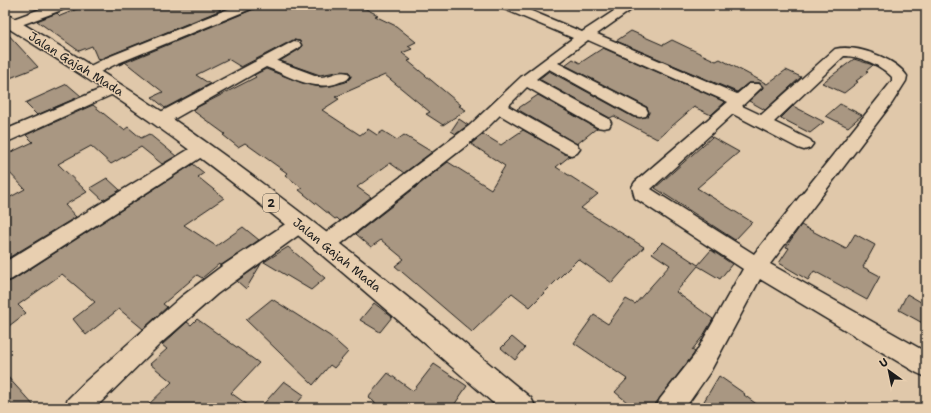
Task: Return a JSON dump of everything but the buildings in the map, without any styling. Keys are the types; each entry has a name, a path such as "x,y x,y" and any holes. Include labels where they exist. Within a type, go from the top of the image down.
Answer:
{"highway":[{"name":"Jalan Gajah Mada","path":"8,23 115,88 202,149 326,244 521,408"}],"street":[{"path":"8,23 63,5"},
{"path":"90,72 111,61 249,5"},
{"path":"506,5 585,36 736,104 763,123 804,144"},
{"path":"326,244 470,135 526,80 585,36 632,5"},
{"path":"161,119 294,45"},
{"path":"669,408 702,364 756,266 886,100 899,81 900,76 896,71 863,56 846,51 840,52 763,123"},
{"path":"264,61 318,82 328,82 342,76"},
{"path":"548,63 640,112"},
{"path":"526,80 603,123"},
{"path":"754,87 645,183 641,189 642,193 756,266 926,365"},
{"path":"5,137 115,88"},
{"path":"498,108 572,149"},
{"path":"5,273 202,149"},
{"path":"77,408 119,366 191,303 230,272 300,224"}]}
